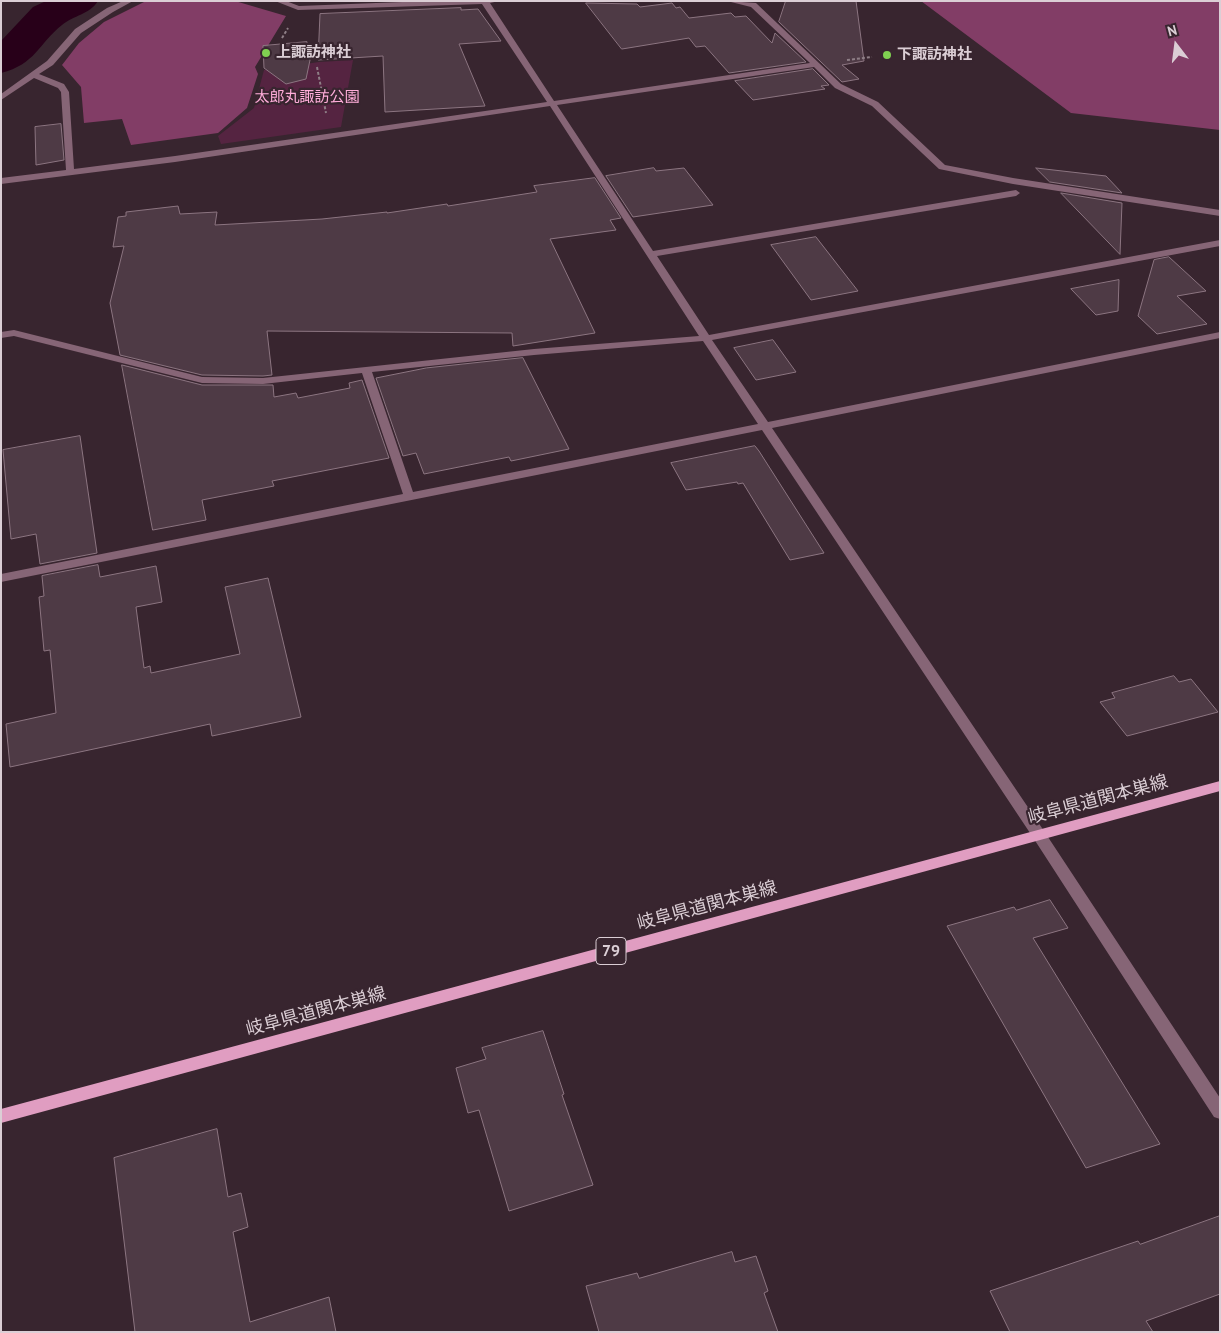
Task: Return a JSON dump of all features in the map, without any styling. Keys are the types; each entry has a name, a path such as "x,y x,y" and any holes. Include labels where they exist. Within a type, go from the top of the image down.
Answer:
{"main road":[{"name":"岐阜県道関本巣線","path":"1,1116 1220,786"}],"street":[{"path":"1,98 50,63 78,31 110,10 130,1"},
{"path":"278,1 298,8 496,1"},
{"path":"730,1 753,5 838,86 875,104 942,167 1014,181 1220,213"},
{"path":"485,2 550,104 1039,835 1220,1112"},
{"path":"1,181 331,136 815,65"},
{"path":"34,75 61,86 64,92 70,172"},
{"path":"651,254 1016,193"},
{"path":"1,335 14,333 202,380 263,381 534,352 706,338 1220,243"},
{"path":"1,578 1220,335"},
{"path":"366,370 409,496"}],"path":[{"path":"317,67 331,136"}],"green space":[{"name":"太郎丸諏訪公園","path":"353,60 341,127 221,144 218,136 254,108 264,70 319,62"}],"shaded area":[{"path":"146,1 235,1 286,16 255,67 258,74 247,108 218,133 131,145 122,119 84,123 81,87 62,65 79,43 104,22"},
{"path":"921,1 1220,1 1220,130 1071,113"}],"building":[{"path":"786,1 856,1 864,61 842,65 859,79 842,82 779,22"},
{"path":"586,3 637,4 640,7 672,3 676,8 680,7 689,18 731,13 735,17 746,16 772,43 775,33 806,62 729,73 705,46 696,47 689,38 622,49"},
{"path":"461,8 461,10 478,9 501,41 459,44 485,106 385,112 383,56 318,60 320,14"},
{"path":"307,42 310,60 306,79 286,84 264,68 263,46"},
{"path":"813,69 829,85 821,86 825,89 753,100 735,81"},
{"path":"61,124 64,160 36,165 35,127"},
{"path":"654,168 656,171 684,168 713,205 633,217 606,176"},
{"path":"1036,168 1106,176 1122,193 1050,182"},
{"path":"595,178 621,218 610,220 616,230 550,239 595,333 513,346 512,333 267,331 272,375 263,376 202,375 120,355 110,303 124,246 113,247 118,217 126,216 126,212 178,206 180,214 217,212 215,225 322,219 387,213 447,204 448,206 537,192 534,186"},
{"path":"1061,193 1122,203 1120,254"},
{"path":"816,237 858,291 811,300 771,245"},
{"path":"1169,257 1206,291 1177,296 1207,324 1157,334 1138,316 1154,260"},
{"path":"1119,280 1118,311 1096,315 1071,289"},
{"path":"773,340 796,372 756,380 734,348"},
{"path":"523,358 569,449 511,461 509,457 424,474 416,453 403,456 376,378 426,368"},
{"path":"122,365 202,385 273,385 274,397 296,393 298,398 350,388 349,383 362,380 389,458 272,481 274,486 202,500 206,520 153,530"},
{"path":"80,436 97,553 40,564 36,534 11,539 3,450"},
{"path":"755,446 824,553 790,560 743,483 738,484 737,482 686,490 671,463"},
{"path":"98,565 100,577 156,566 162,602 136,607 144,668 150,666 151,673 240,654 225,587 268,578 301,717 212,736 210,724 10,767 6,724 56,713 50,650 44,651 39,597 44,596 42,576"},
{"path":"1174,676 1179,682 1191,679 1218,712 1127,736 1100,702 1115,698 1112,693"},
{"path":"1050,900 1068,928 1033,938 1160,1144 1086,1168 947,926 1014,907 1016,910"},
{"path":"543,1031 564,1094 562,1095 593,1185 509,1211 479,1110 468,1113 456,1068 486,1059 482,1048"},
{"path":"217,1129 228,1197 241,1193 248,1227 233,1232 250,1322 329,1297 336,1332 135,1332 114,1158"},
{"path":"1220,1216 1220,1294 1146,1321 1153,1332 1010,1332 990,1291 1138,1241 1140,1244"},
{"path":"732,1252 735,1262 756,1256 768,1291 764,1293 778,1332 599,1332 586,1286 637,1273 639,1278"}],"waterway":[{"path":"1,60 16,50 48,16 78,1"}],"place":[{"name":"上諏訪神社","path":"266,53"},
{"name":"下諏訪神社","path":"887,55"}]}
